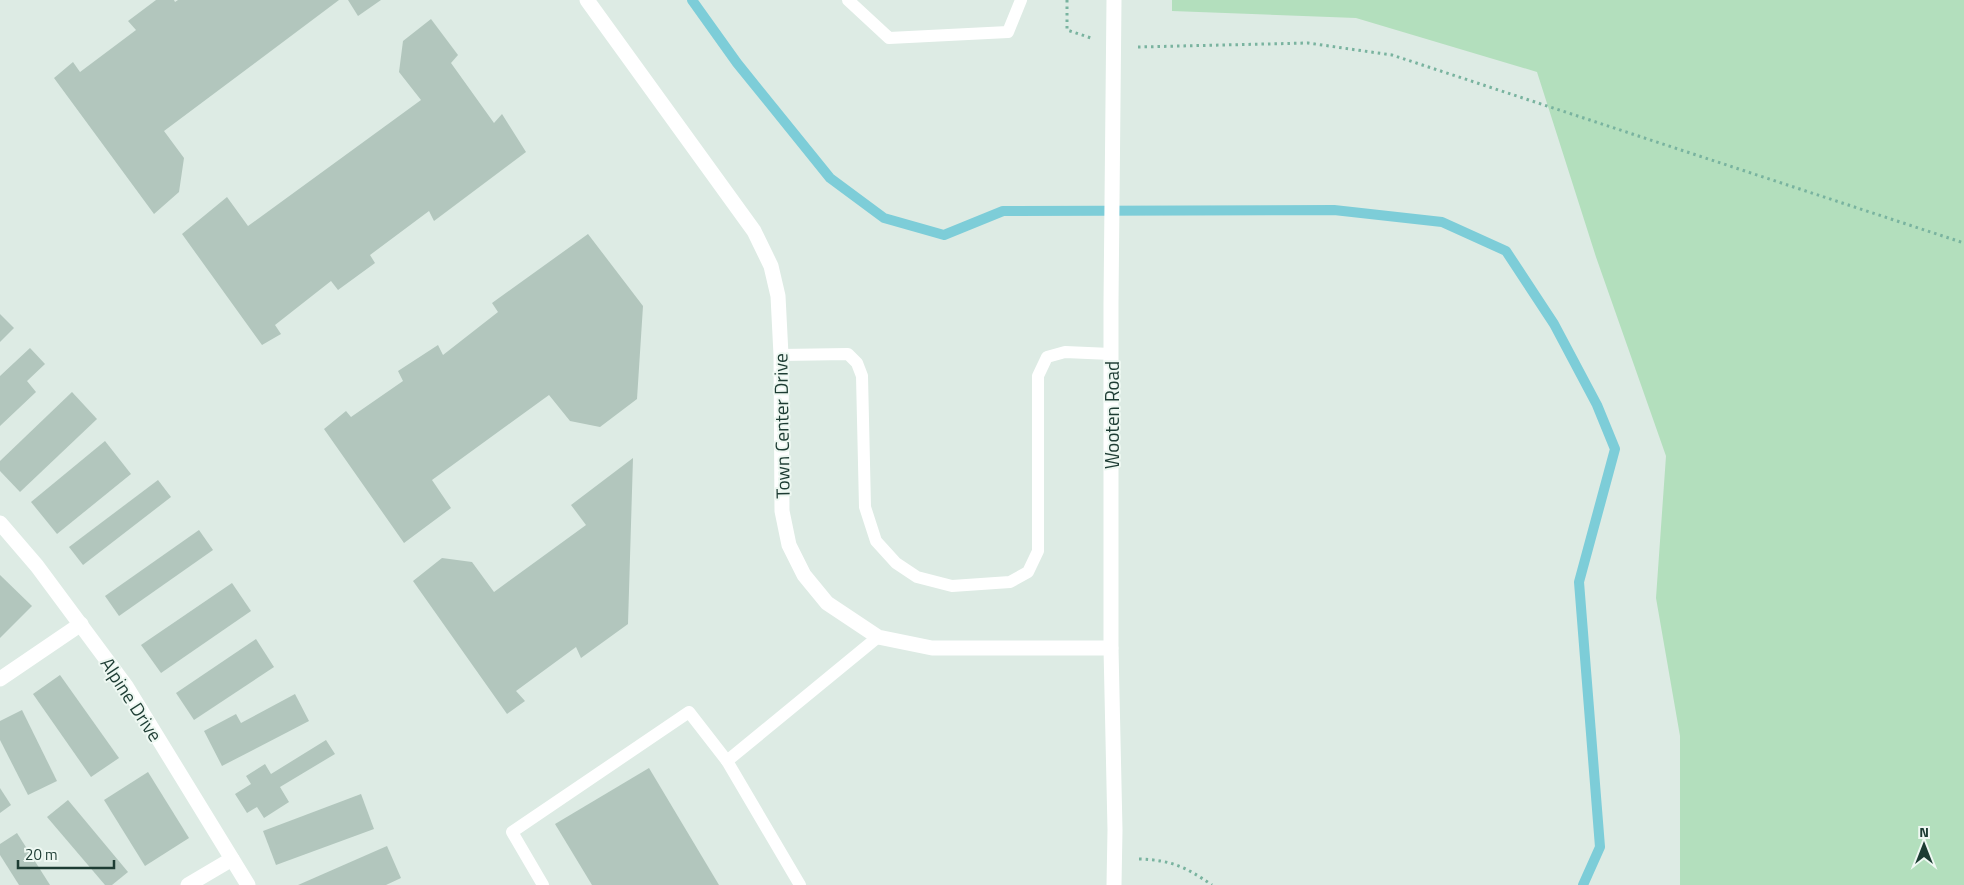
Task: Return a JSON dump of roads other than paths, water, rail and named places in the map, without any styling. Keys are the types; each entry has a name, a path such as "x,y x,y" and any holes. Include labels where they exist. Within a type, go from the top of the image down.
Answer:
{"street":[{"name":"Town Center Drive","path":"587,0 754,230 771,266 778,296 781,355 782,511 789,545 804,575 827,603 878,637 932,648 1111,648"},
{"name":"Wooten Road","path":"1114,0 1111,303 1111,648 1115,830 1114,885"},
{"name":"Alpine Drive","path":"0,523 37,566 126,686 248,885"},
{"path":"0,679 81,624"},
{"path":"188,885 232,858"}],"lane":[{"path":"848,0 889,38 1008,32 1021,0"},
{"path":"781,355 848,354 857,362 862,376 865,507 876,541 896,563 917,577 952,586 1010,582 1028,572 1038,551 1038,376 1047,357 1065,352 1111,354"},
{"path":"727,761 878,637"},
{"path":"543,885 512,832 689,712 727,761 800,885"}],"waterway":[{"path":"692,0 737,63 830,178 884,218 944,235 1003,211 1334,210 1442,222 1506,251 1554,324 1597,405 1615,449 1579,582 1600,847 1583,885"}]}
